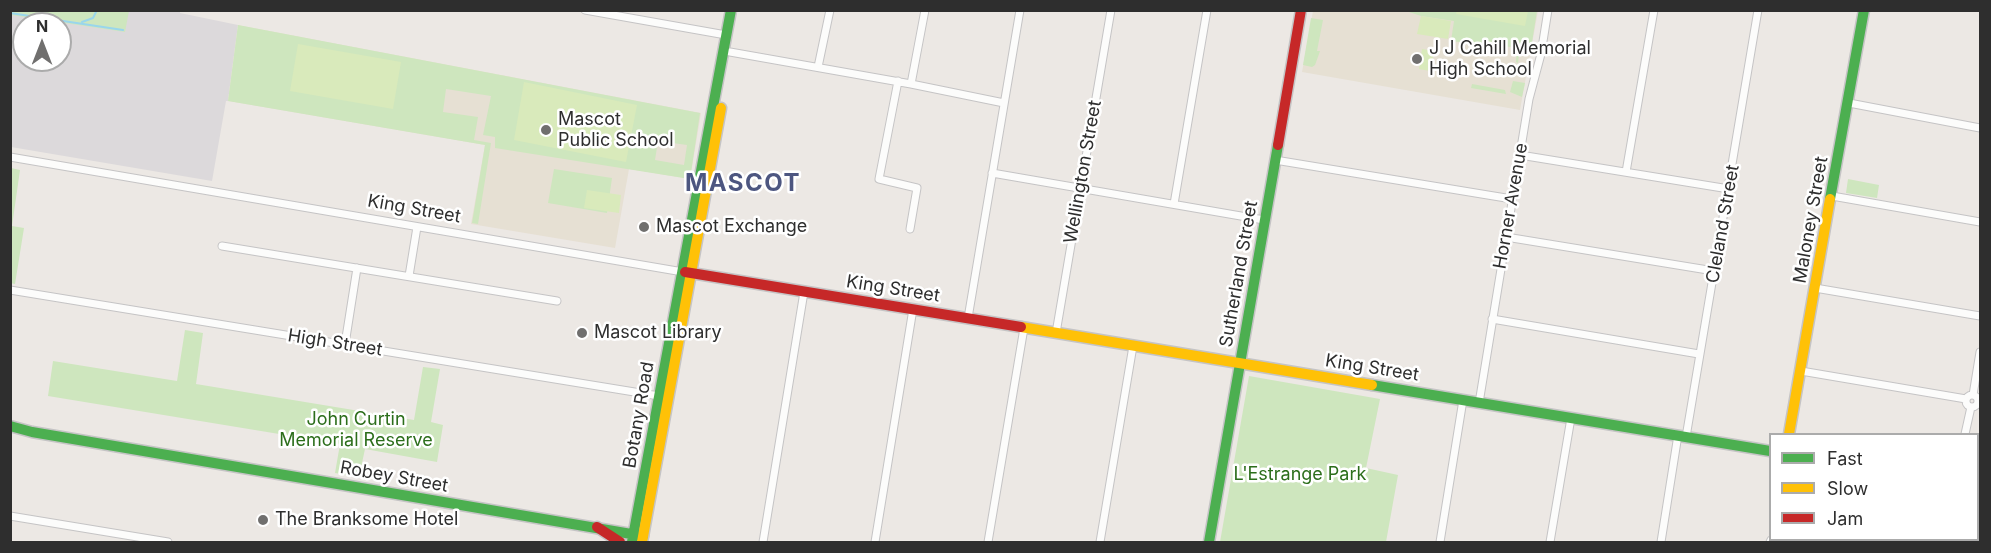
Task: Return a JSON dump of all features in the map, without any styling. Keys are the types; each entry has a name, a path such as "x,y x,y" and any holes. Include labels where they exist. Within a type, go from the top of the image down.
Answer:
{"main road":[{"name":"Botany Road","path":"638,539 659,396 688,273 731,10"},
{"name":"Botany Road","path":"638,539 738,10"},
{"name":"Sutherland Street","path":"1209,543 1301,10"},
{"name":"Maloney Street","path":"1789,433 1864,10"},
{"name":"King Street","path":"688,273 1769,451"},
{"name":"Robey Street","path":"10,426 32,432 597,527 638,539"},
{"name":"Robey Street","path":"10,432 32,432"},
{"path":"597,527 620,543"}],"street":[{"path":"585,10 726,35"},
{"path":"818,67 830,10"},
{"path":"911,84 925,10"},
{"path":"968,318 1020,10"},
{"name":"Wellington Street","path":"1056,333 1111,10"},
{"path":"1174,204 1207,10"},
{"name":"Horner Avenue","path":"1479,403 1512,199 1548,10"},
{"path":"1626,172 1654,10"},
{"name":"Cleland Street","path":"1661,543 1699,354 1758,10"},
{"path":"730,52 898,81 1004,103"},
{"path":"898,81 879,179 917,188 910,229"},
{"path":"1849,103 1980,128"},
{"path":"1520,155 1729,189"},
{"name":"King Street","path":"10,157 688,273"},
{"path":"1275,160 1512,199"},
{"path":"992,173 1264,220"},
{"path":"1832,196 1980,222"},
{"path":"409,276 417,227"},
{"path":"1506,237 1714,271"},
{"path":"222,246 557,301"},
{"path":"345,344 357,268"},
{"path":"1815,288 1980,316"},
{"name":"High Street","path":"10,290 659,396"},
{"path":"763,543 804,292"},
{"path":"875,543 913,309"},
{"path":"1492,319 1699,354"},
{"path":"988,543 1024,328"},
{"path":"1100,543 1133,346"},
{"path":"1971,407 1976,405 1977,400 1980,352"},
{"path":"1801,371 1966,399 1968,396 1977,400"},
{"path":"1966,399 1967,405 1971,407"},
{"path":"1440,543 1463,400"},
{"path":"1965,433 1971,407"},
{"path":"1550,543 1571,418"},
{"path":"10,516 168,543"}],"shaded area":[{"path":"10,11 180,11 180,13 238,25 228,101 226,101 212,181 11,147"},
{"name":"J J Cahill Memorial High School","path":"1313,11 1538,11 1520,110 1302,72"},
{"name":"Mascot Public School","path":"238,25 701,113 690,179 629,169 615,248 471,224 485,145 228,101"}],"green space":[{"path":"11,10 129,11 125,32 72,24 72,12 12,12 11,15"},
{"path":"1409,10 1537,11 1530,55 1519,54 1518,63 1516,62 1517,48 1451,41 1454,21 1421,16"},
{"path":"1457,10 1528,11 1525,26 1456,14"},
{"path":"1421,16 1451,21 1448,39 1417,34"},
{"path":"1311,18 1323,20 1317,51 1320,51 1312,67 1303,65"},
{"name":"Mascot Public School","path":"238,25 700,113 690,179 495,148 495,137 483,135 491,96 446,89 443,112 478,117 474,140 491,143 478,224 472,223 485,145 228,101","holes":["658,141 687,145 684,165 655,160"]},
{"path":"298,44 401,62 393,109 290,91"},
{"path":"1422,49 1434,51 1430,71 1419,69"},
{"path":"1513,81 1525,83 1522,97 1510,92"},
{"path":"524,82 637,105 626,162 514,140"},
{"path":"1472,84 1505,90 1506,94 1471,88"},
{"path":"11,168 20,170 12,226 24,228 15,284 10,283"},
{"path":"554,169 612,178 607,213 548,203"},
{"path":"1848,179 1879,185 1877,198 1846,193"},
{"path":"587,190 621,195 619,213 584,208"},
{"name":"John Curtin Memorial Reserve","path":"185,330 203,333 196,384 414,420 423,367 440,369 431,422 443,425 437,462 365,449 359,477 335,473 340,444 48,396 53,361 177,381"},
{"name":"L'Estrange Park","path":"1249,376 1380,399 1366,468 1398,475 1386,542 1220,542"}],"waterway":[{"path":"82,22 93,18 97,10"},
{"path":"10,13 123,30"}],"traffic: fast":[{"path":"632,542 731,10"},
{"path":"1830,199 1864,10"},
{"path":"1209,542 1278,145"},
{"path":"1372,385 1769,451"},
{"path":"10,426 32,432 643,536"}],"traffic: slow":[{"path":"642,542 721,108"},
{"path":"1789,433 1830,199"},
{"path":"1021,327 1372,385"}],"traffic: jam":[{"path":"1278,145 1301,10"},
{"path":"685,272 1021,327"},
{"path":"597,527 620,542"}],"place":[{"name":"J J Cahill Memorial High School","path":"1417,59"},
{"name":"Mascot Public School","path":"546,130"},
{"name":"Mascot Exchange","path":"644,227"},
{"name":"Mascot Library","path":"582,333"},
{"name":"The Branksome Hotel","path":"263,520"}],"district":[{"name":"MASCOT","path":"743,184"}]}
